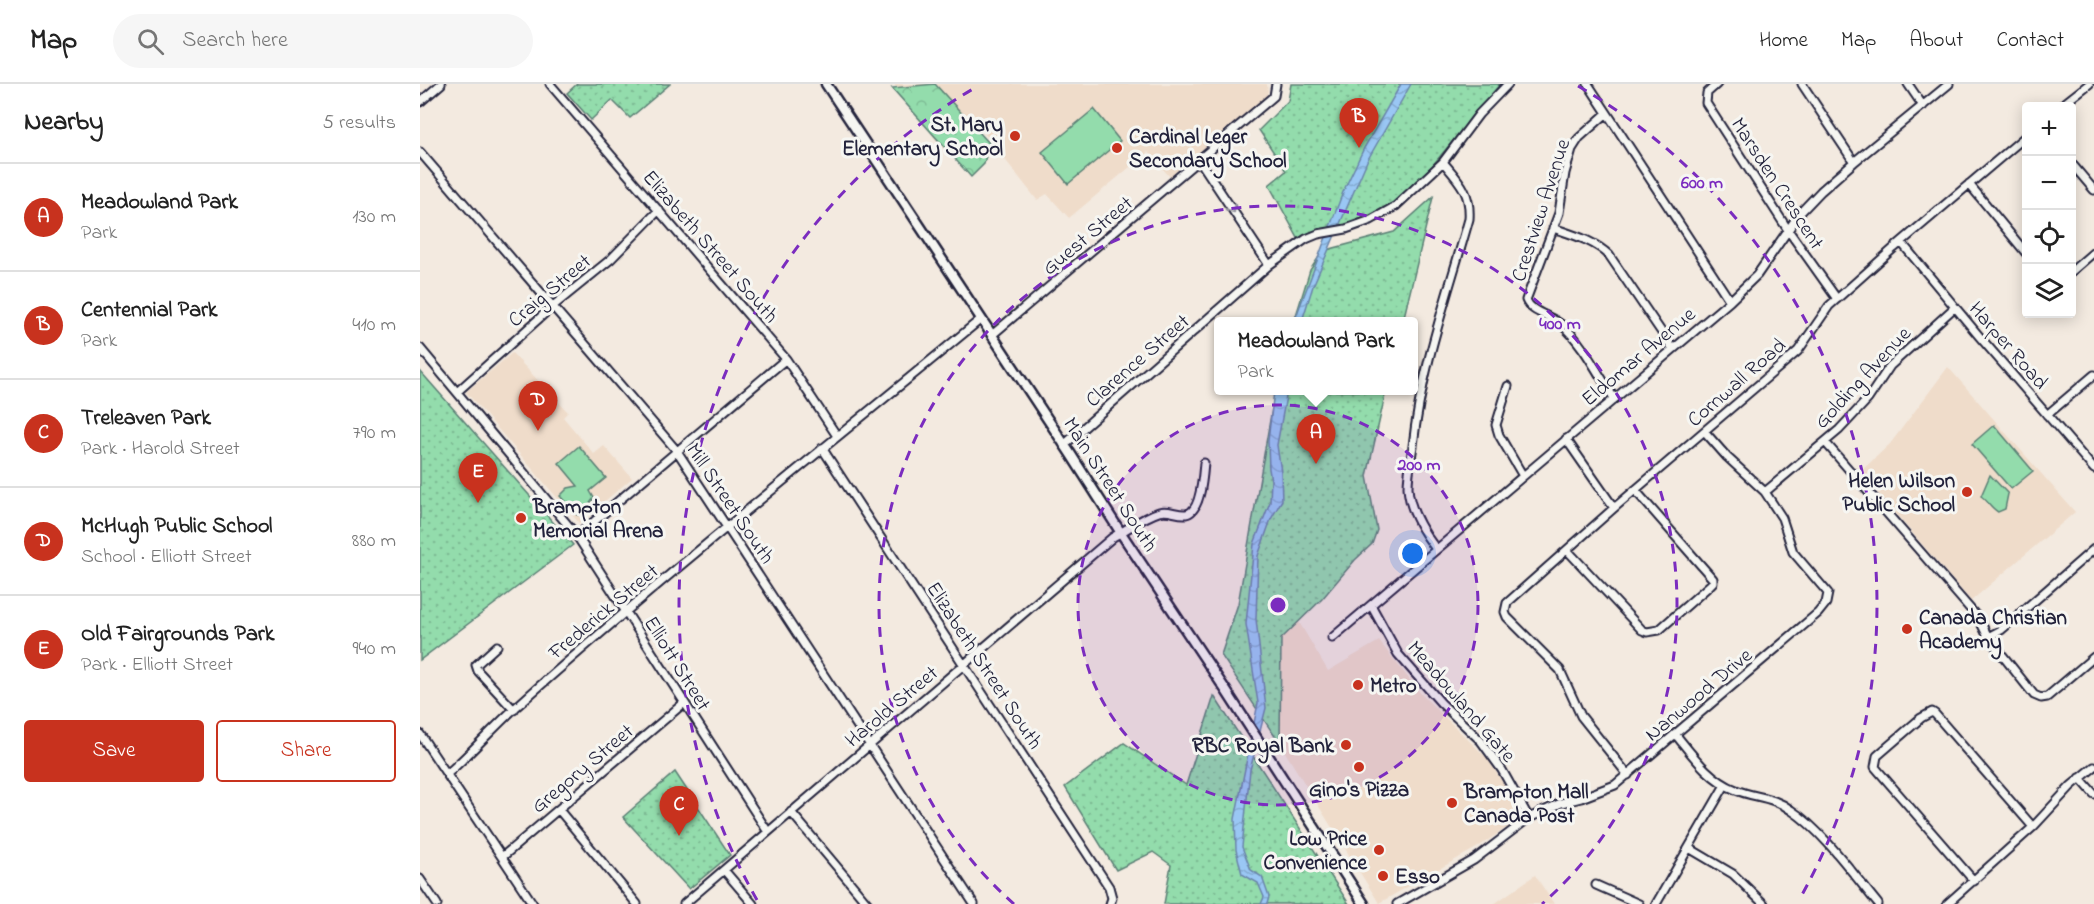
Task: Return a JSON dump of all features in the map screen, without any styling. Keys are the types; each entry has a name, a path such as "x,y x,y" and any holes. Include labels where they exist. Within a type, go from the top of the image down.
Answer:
{"main road":[{"name":"Main Street South","path":"827,84 1364,904"}],"street":[{"path":"420,102 441,84"},
{"name":"Elizabeth Street South","path":"550,84 786,359 837,436"},
{"name":"Guest Street","path":"992,335 1274,96 1276,84"},
{"name":"Clarence Street","path":"1064,444 1269,265 1294,247 1318,234 1346,229 1371,220 1396,206 1443,162 1479,114 1508,84"},
{"path":"1588,84 1730,300"},
{"name":"Marsden Crescent","path":"1717,84 1707,93 1706,104 1788,230 1837,299"},
{"path":"1802,84 1854,162"},
{"path":"1908,84 1923,106"},
{"name":"Eldomar Avenue","path":"1332,638 1730,300 1762,270 1788,230 1821,191 1949,84"},
{"path":"2066,102 2089,84"},
{"name":"Crestview Avenue","path":"1607,113 1579,138 1572,149 1565,173 1559,213 1526,300 1532,310 1550,316 1570,332 1614,398"},
{"name":"Cornwall Road","path":"1628,775 1581,716 1560,670 1522,634 1505,612 1507,603 1798,351 1829,306 2022,139"},
{"name":"Mill Street South","path":"420,152 677,451 974,904"},
{"path":"1200,160 1269,265"},
{"path":"1436,549 1414,513 1408,488 1422,389 1469,219 1470,205 1462,185 1443,162"},
{"path":"2076,169 2094,190"},
{"path":"1969,184 2022,248"},
{"name":"Craig Street","path":"457,392 553,306 611,259 659,210"},
{"path":"1552,228 1589,240 1599,245 1609,255 1673,349"},
{"name":"Harper Road","path":"1901,242 2094,469"},
{"path":"2076,268 2094,252"},
{"name":"Golding Avenue","path":"1765,492 1825,442 1868,399 1890,366 1955,307"},
{"name":"Frederick Street","path":"447,774 514,710 627,612 981,318"},
{"name":"Elliott Street","path":"420,348 577,536 768,832"},
{"path":"577,536 786,359"},
{"path":"2047,415 2094,375"},
{"path":"1508,386 1496,425 1499,435 1523,476"},
{"name":"Nanwood Drive","path":"1397,904 1474,860 1529,818 1560,803 1608,788 1628,775 1818,613 1828,598 1825,588 1793,552 1782,519 1765,492 1727,457 1705,432"},
{"path":"1566,439 1614,508"},
{"path":"1825,442 1979,619 1988,638 2034,695 2041,698 2047,697 2094,657"},
{"name":"Elizabeth Street South","path":"822,448 1109,887 1112,898 1110,904"},
{"name":"Harold Street","path":"684,904 1113,537 1161,511 1186,514 1192,511 1197,504 1201,488 1204,463"},
{"path":"1567,550 1642,630 1652,632 1659,630 1709,586 1713,579 1635,490"},
{"path":"1988,638 2001,630 2094,549"},
{"name":"Meadowland Gate","path":"1371,605 1398,654 1441,703 1480,741 1502,770 1529,818"},
{"path":"497,645 476,665 478,671 514,710"},
{"name":"Gregory Street","path":"502,857 684,704"},
{"path":"1974,881 1875,767 1876,756 1921,718 1932,712 2033,827"},
{"path":"1676,735 1708,772 1725,785 1738,791 1767,797 1805,819 1878,904"},
{"path":"421,737 533,904"},
{"path":"1947,904 2033,827 2080,778 2094,767"},
{"path":"2080,778 2094,794"},
{"path":"1656,904 1725,785"},
{"path":"559,810 637,904"},
{"path":"792,812 868,904"},
{"path":"1689,848 1733,874 1764,904"},
{"path":"724,870 753,904"},
{"path":"420,879 437,904"},
{"path":"1596,885 1639,904"}],"shaded area":[{"name":"Cardinal Leger Secondary School","path":"894,84 1267,84 1268,91 1267,95 1170,177 1148,152 1069,218 1047,194 1037,200 977,124 942,148"},
{"path":"512,353 568,412 563,417 594,454 604,446 632,478 579,523 466,392"},
{"name":"Helen Wilson Public School","path":"1948,367 2075,512 1971,601 1860,472 1890,444"},
{"path":"1299,622 1328,671 1379,641 1422,695 1487,758 1524,816 1478,847 1379,903 1280,744 1281,639"},
{"path":"1535,875 1554,904 1494,904"}],"green space":[{"path":"577,84 670,84 630,118 612,100 591,120 567,93"},
{"path":"935,84 989,143 984,164 971,177 892,88"},
{"path":"1291,84 1500,84 1432,166 1389,208 1358,223 1298,238 1269,185 1286,171 1259,130 1288,101"},
{"path":"1094,109 1120,141 1068,184 1042,152"},
{"path":"1433,197 1404,317 1296,317 1310,270 1323,251 1394,232"},
{"path":"420,371 573,545 420,660"},
{"path":"1274,395 1385,395 1367,476 1377,530 1372,544 1355,560 1322,599 1281,639 1280,744 1221,655 1238,604"},
{"path":"1994,425 2033,471 2011,489 1972,444"},
{"path":"579,446 606,478 590,491 594,498 582,514 577,515 560,496 568,488 578,486 559,463"},
{"path":"1990,475 2008,494 2005,509 1998,512 1981,496"},
{"path":"1214,696 1349,904 1164,904 1171,865 1153,852 1116,870 1065,787 1124,743 1186,785"},
{"path":"675,772 730,855 689,889 623,817"}],"water":[{"path":"1401,84 1411,84 1367,161 1313,286 1303,317 1296,317 1343,192 1364,148"},
{"path":"1274,395 1286,395 1277,445 1282,500 1271,519 1258,556 1256,619 1266,708 1250,770 1242,847 1251,870 1262,877 1269,897 1267,904 1261,904 1264,897 1258,883 1242,874 1236,850 1235,819 1258,703 1246,624 1254,544 1270,502 1268,441"}],"place":[{"name":"St. Mary Elementary School","path":"1015,136"},
{"name":"Cardinal Leger Secondary School","path":"1117,148"},
{"name":"Centennial Park","path":"1359,148"},
{"name":"McHugh Public School","path":"538,431"},
{"name":"Meadowland Park","path":"1316,464"},
{"name":"Helen Wilson Public School","path":"1967,492"},
{"name":"Old Fairgrounds Park","path":"478,503"},
{"name":"Brampton Memorial Arena","path":"521,518"},
{"name":"Canada Christian Academy","path":"1907,629"},
{"name":"Metro","path":"1358,685"},
{"name":"RBC Royal Bank","path":"1346,745"},
{"name":"Gino's Pizza","path":"1359,767"},
{"name":"Brampton Mall Canada P0st","path":"1452,803"},
{"name":"Treleaven Park","path":"679,836"},
{"name":"Low Price Convenience","path":"1379,850"},
{"name":"Esso","path":"1383,876"}]}
